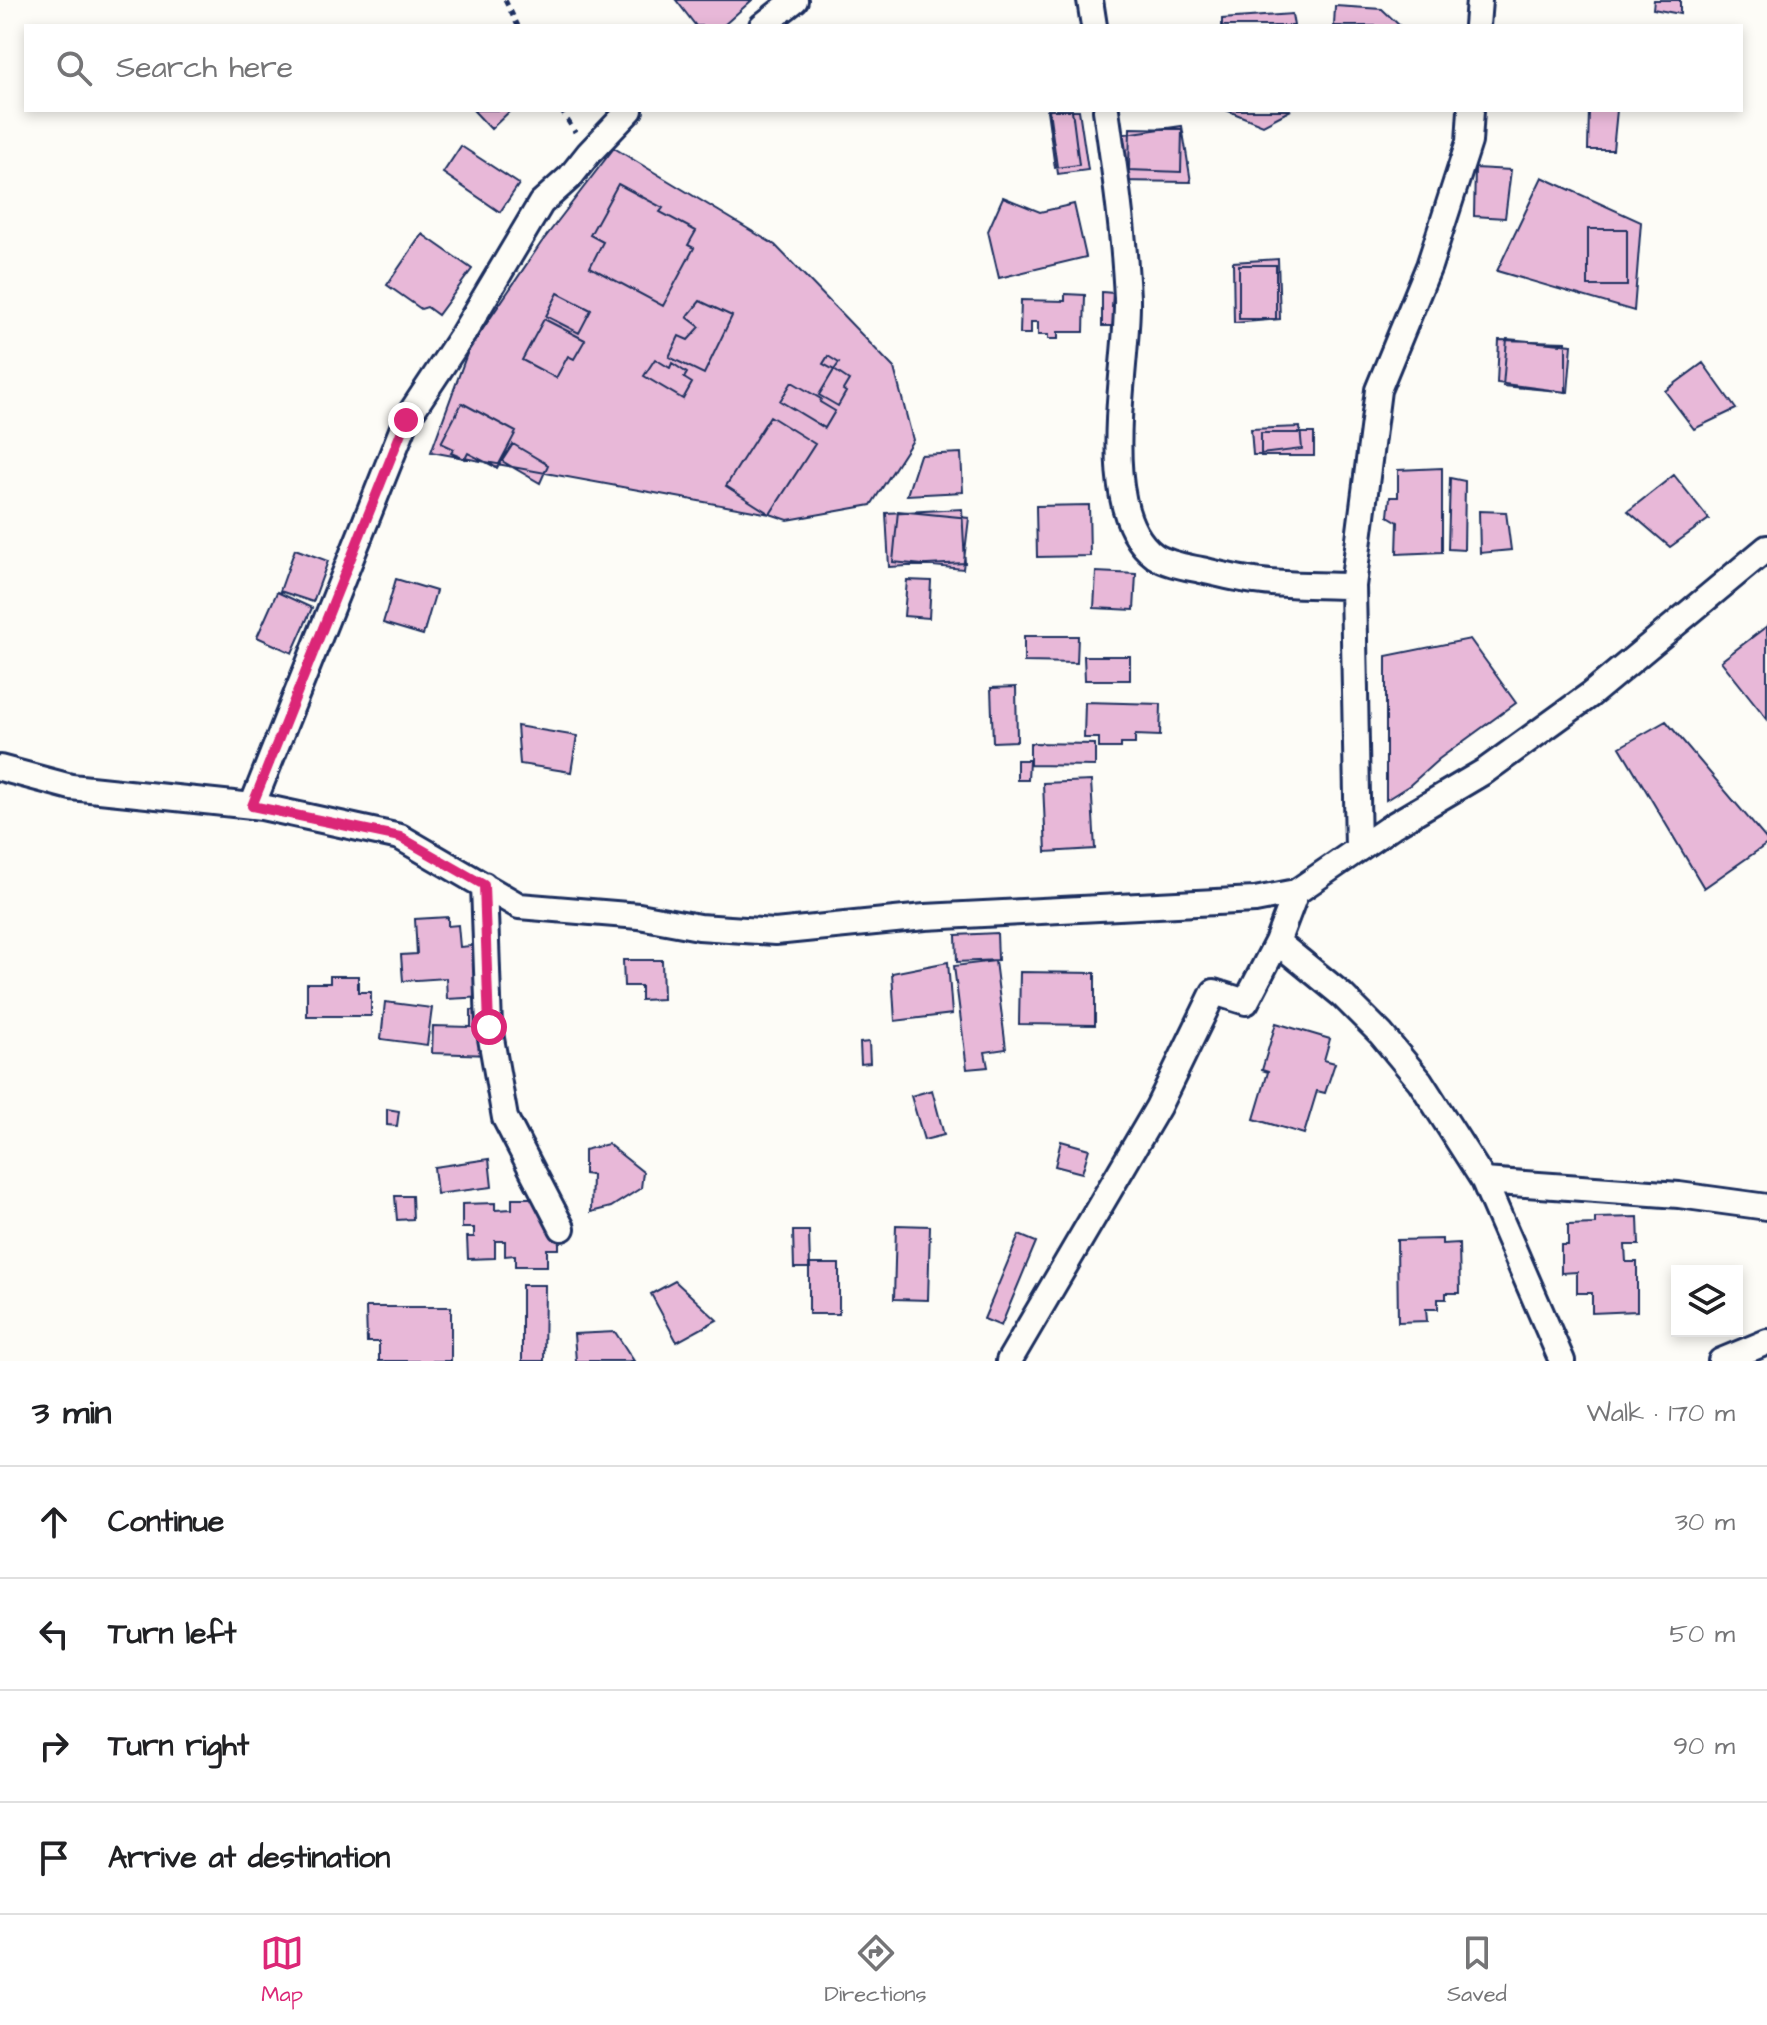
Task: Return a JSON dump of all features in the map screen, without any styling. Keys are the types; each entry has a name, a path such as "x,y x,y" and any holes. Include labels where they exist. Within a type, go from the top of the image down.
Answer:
{"street":[{"path":"765,24 795,0"},
{"path":"1090,0 1094,24"},
{"path":"1477,24 1479,0"},
{"path":"252,806 406,420 463,334 541,203 570,177 628,112"},
{"path":"1106,112 1127,300 1119,384 1119,463 1126,515 1140,540 1156,557 1183,566 1257,582 1353,586"},
{"path":"1358,849 1353,586 1378,390 1429,266 1469,142 1471,112"},
{"path":"0,768 71,787 252,806 400,837 519,906 639,916 699,927 775,932 925,917 1255,900 1296,892 1358,849 1485,771 1590,695 1767,548"},
{"path":"484,885 489,1027 505,1118 562,1228"},
{"path":"1009,1361 1158,1107 1214,992 1246,1002 1277,942 1296,892"},
{"path":"1277,942 1314,971 1381,1034 1420,1081 1484,1181 1562,1361"},
{"path":"1484,1181 1679,1195 1767,1207"},
{"path":"1721,1361 1767,1342"}],"path":[{"path":"505,0 517,24"}],"building":[{"path":"676,0 752,0 725,24 694,24"},
{"path":"1654,0 1680,0 1680,14 1653,9"},
{"path":"1335,6 1382,9 1398,24 1334,24"},
{"path":"1292,14 1294,24 1222,24 1222,19"},
{"path":"475,112 509,112 491,129"},
{"path":"1047,112 1072,112 1079,165 1055,168"},
{"path":"1049,112 1079,112 1088,170 1058,174"},
{"path":"1231,112 1287,112 1263,125"},
{"path":"1589,112 1617,112 1613,150 1588,150"},
{"path":"1182,126 1191,182 1116,181 1118,135"},
{"path":"1130,128 1182,129 1181,172 1129,170"},
{"path":"461,146 519,184 500,212 443,173"},
{"path":"614,148 775,245 894,368 913,440 871,505 788,520 770,514 431,452 468,351 541,243"},
{"path":"1475,168 1511,170 1505,218 1474,216"},
{"path":"1542,177 1641,222 1634,311 1497,271"},
{"path":"618,184 663,208 660,212 696,231 688,245 694,248 663,306 590,267 603,242 590,235"},
{"path":"1003,197 1040,212 1074,204 1086,257 999,278 988,231"},
{"path":"1588,229 1627,229 1627,286 1588,286"},
{"path":"422,234 472,269 438,315 427,307 421,309 387,285"},
{"path":"1278,259 1280,319 1234,323 1233,262"},
{"path":"1239,265 1276,265 1276,319 1239,319"},
{"path":"1102,292 1113,293 1112,307 1124,307 1123,326 1102,326"},
{"path":"558,293 591,310 579,333 546,316"},
{"path":"1065,294 1085,295 1084,332 1058,332 1058,339 1048,339 1048,335 1038,335 1038,322 1031,322 1031,334 1020,334 1021,300 1065,301"},
{"path":"700,301 732,316 704,374 669,357 679,336 688,340 700,327 687,317"},
{"path":"544,319 585,340 574,359 568,356 556,378 522,360"},
{"path":"1507,339 1572,345 1568,392 1503,386"},
{"path":"1499,340 1566,342 1566,392 1497,383"},
{"path":"828,356 839,363 834,370 823,364"},
{"path":"655,359 670,368 672,363 687,373 684,378 692,383 683,399 644,376"},
{"path":"1703,363 1736,409 1694,429 1665,391"},
{"path":"834,370 849,380 838,406 819,395"},
{"path":"792,382 835,411 825,428 780,401"},
{"path":"462,403 516,432 497,468 468,453 465,459 451,453 454,449 441,443"},
{"path":"770,416 815,444 770,514 726,486"},
{"path":"1300,427 1302,449 1253,455 1251,429"},
{"path":"1261,433 1314,433 1314,456 1261,456"},
{"path":"513,444 548,465 540,483 502,461"},
{"path":"961,453 963,492 907,495 920,455"},
{"path":"1442,468 1442,552 1397,554 1398,522 1388,516 1390,497 1398,497 1398,470"},
{"path":"1674,475 1709,519 1670,547 1628,511"},
{"path":"1450,478 1465,481 1464,550 1448,549"},
{"path":"1089,505 1090,556 1037,557 1036,506"},
{"path":"962,509 965,563 889,567 886,513"},
{"path":"898,511 969,518 963,569 893,562"},
{"path":"1479,511 1506,512 1511,550 1480,553"},
{"path":"295,549 328,561 313,602 280,591"},
{"path":"1096,572 1136,574 1134,610 1094,608"},
{"path":"396,579 436,591 423,635 383,623"},
{"path":"907,580 931,581 929,618 904,616"},
{"path":"277,592 312,608 292,653 257,637"},
{"path":"1767,626 1767,719 1721,661"},
{"path":"1024,636 1078,636 1077,663 1024,662"},
{"path":"1470,639 1516,703 1386,800 1386,656"},
{"path":"1084,656 1130,656 1130,680 1085,680"},
{"path":"1016,687 1017,741 993,742 991,688"},
{"path":"1085,702 1161,704 1160,736 1135,735 1135,744 1121,744 1121,748 1099,748 1099,738 1084,738"},
{"path":"1666,721 1767,840 1767,844 1704,888 1620,747"},
{"path":"517,726 577,736 571,772 520,764"},
{"path":"1030,743 1095,744 1095,766 1030,765"},
{"path":"1017,760 1029,760 1028,780 1017,780"},
{"path":"1091,781 1095,849 1046,852 1043,783"},
{"path":"448,917 448,926 458,925 460,947 482,945 485,997 447,999 446,978 403,981 401,955 417,954 415,919"},
{"path":"997,933 998,960 957,962 956,935"},
{"path":"623,960 662,960 663,999 641,1000 641,986 624,986"},
{"path":"995,961 1006,1049 985,1052 988,1067 967,1069 954,966"},
{"path":"948,962 952,1014 895,1021 892,973"},
{"path":"1020,972 1095,973 1095,1025 1019,1024"},
{"path":"330,976 358,976 358,992 371,992 371,1016 307,1016 307,983 330,983"},
{"path":"385,1002 432,1008 427,1045 381,1039"},
{"path":"471,1010 493,1011 491,1055 432,1053 433,1026 471,1027"},
{"path":"1276,1023 1330,1039 1324,1060 1335,1063 1325,1093 1317,1091 1304,1134 1254,1119 1268,1072 1262,1070"},
{"path":"869,1042 870,1063 861,1064 860,1043"},
{"path":"932,1090 944,1135 924,1140 911,1096"},
{"path":"387,1109 399,1111 397,1126 387,1125"},
{"path":"1061,1141 1089,1149 1082,1173 1055,1166"},
{"path":"608,1144 643,1172 641,1188 611,1207 591,1212 592,1175 584,1174 584,1150"},
{"path":"489,1159 492,1187 437,1194 434,1167"},
{"path":"395,1196 412,1196 413,1219 397,1220"},
{"path":"512,1198 541,1198 542,1218 559,1217 559,1249 547,1249 547,1266 515,1266 515,1255 505,1256 505,1241 495,1241 495,1258 468,1259 467,1237 474,1237 474,1228 462,1228 462,1204 495,1203 495,1210 512,1209"},
{"path":"1638,1217 1639,1245 1625,1245 1626,1262 1637,1262 1637,1311 1592,1313 1592,1293 1577,1293 1577,1272 1561,1273 1561,1245 1568,1245 1568,1225 1595,1224 1595,1218"},
{"path":"896,1225 930,1226 928,1300 894,1299"},
{"path":"793,1231 809,1231 810,1268 794,1268"},
{"path":"1019,1235 1036,1242 1001,1326 984,1319"},
{"path":"1442,1239 1442,1244 1459,1243 1460,1293 1446,1293 1446,1299 1438,1299 1438,1309 1426,1309 1427,1321 1398,1322 1397,1240"},
{"path":"809,1264 839,1264 839,1314 809,1314"},
{"path":"675,1281 717,1320 677,1342 651,1294"},
{"path":"522,1285 545,1285 544,1361 522,1361"},
{"path":"366,1307 451,1307 451,1361 379,1361 379,1342 367,1342"},
{"path":"615,1332 634,1361 576,1361 574,1334"}],"route":[{"path":"406,420 252,806 400,837 484,885 489,1027"}]}
